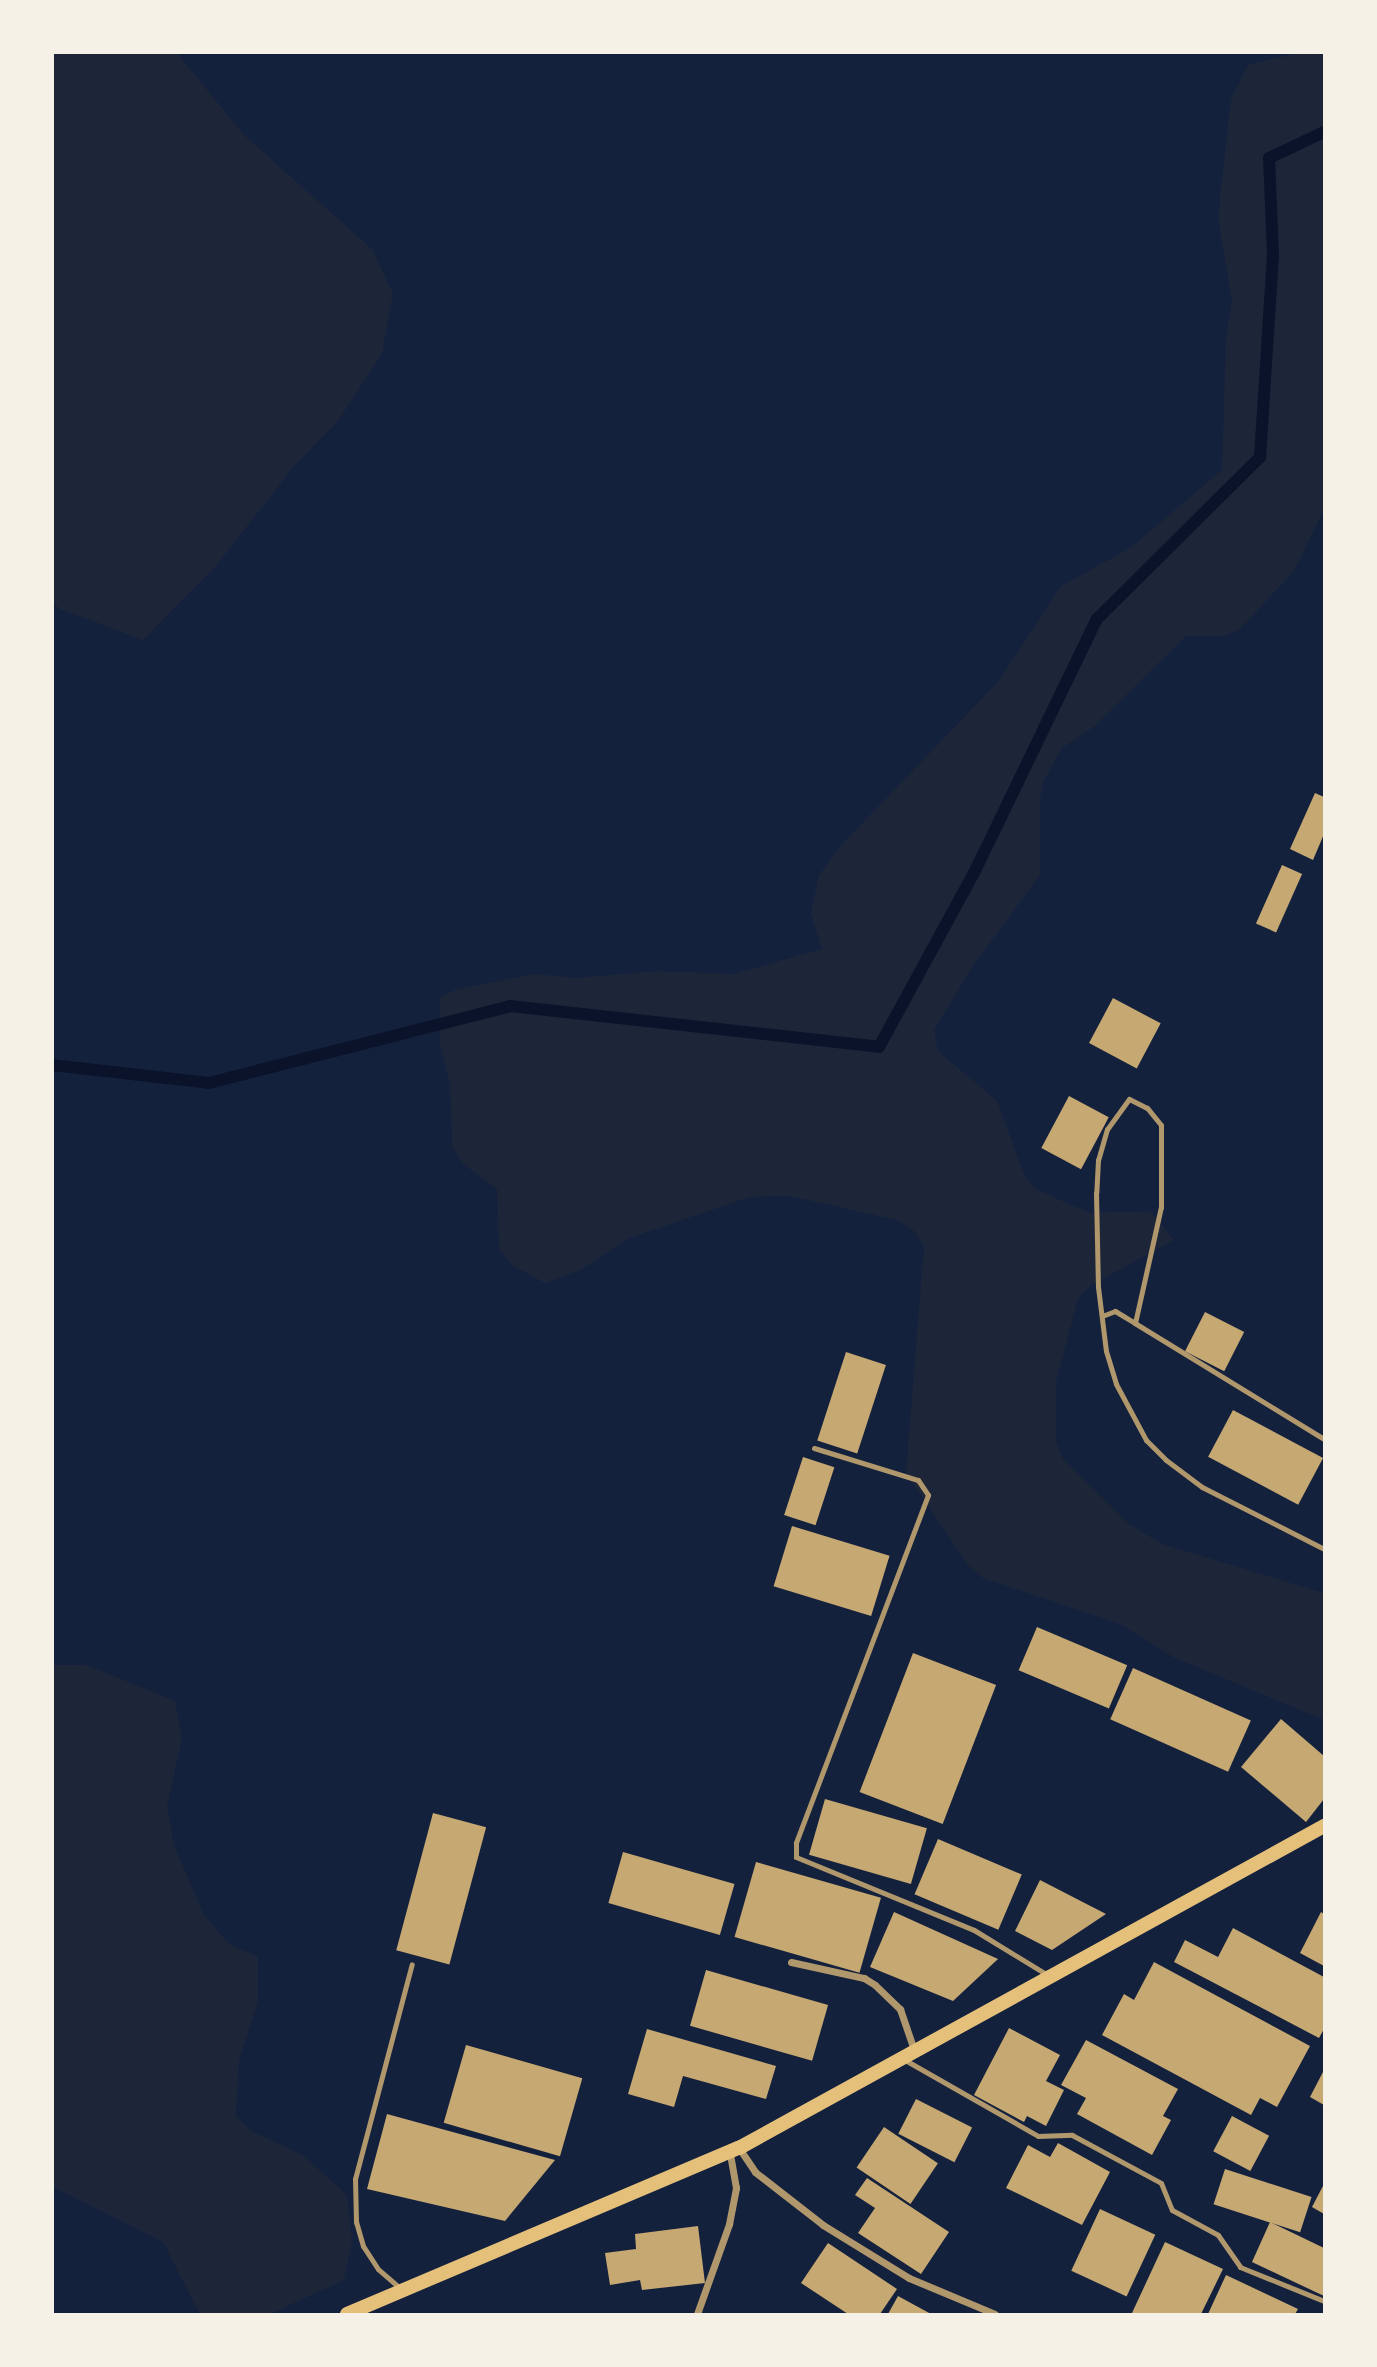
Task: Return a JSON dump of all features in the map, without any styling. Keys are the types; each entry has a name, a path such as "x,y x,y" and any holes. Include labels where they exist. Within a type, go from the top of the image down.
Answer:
{"main road":[{"path":"347,2315 734,2151 1325,1826"}],"street":[{"path":"791,1962 864,1978 875,1985 900,2009 908,2054"},
{"path":"697,2315 729,2224 736,2188 734,2151"},
{"path":"734,2151 755,2172 822,2225 909,2278 995,2315"}],"lane":[{"path":"1135,1323 1161,1207 1162,1135 1161,1125 1147,1108 1129,1099 1107,1129 1098,1160 1102,1316 1116,1384 1146,1440 1202,1487 1325,1549"},
{"path":"1102,1316 1115,1311 1325,1440"},
{"path":"814,1448 918,1480 928,1495 796,1843 796,1857 974,1930 1049,1976"},
{"path":"403,2291 378,2269 363,2246 356,2222 355,2179 412,1964"},
{"path":"908,2054 1038,2136 1072,2135 1161,2183 1172,2210 1218,2235 1240,2267 1325,2301"}],"shaded area":[{"path":"53,52 177,53 244,135 372,249 393,293 382,354 338,421 295,465 216,566 143,640 58,608 53,601"},
{"path":"1298,53 1324,53 1324,510 1294,571 1240,629 1224,636 1186,636 1095,726 1062,748 1044,780 1040,800 1040,875 975,963 934,1030 938,1051 997,1101 1024,1174 1035,1189 1090,1213 1150,1211 1174,1240 1091,1285 1078,1299 1056,1382 1056,1441 1063,1459 1129,1524 1162,1544 1324,1593 1324,1720 1173,1657 1120,1624 983,1578 967,1564 906,1473 924,1246 913,1230 897,1220 790,1196 750,1197 629,1238 580,1270 545,1283 512,1265 499,1249 497,1189 462,1163 452,1146 450,1083 440,1045 440,997 458,989 535,974 576,978 656,971 734,974 822,949 811,913 819,875 844,842 997,683 1061,586 1130,548 1222,470 1226,337 1232,301 1218,217 1231,99 1248,65"},
{"path":"53,1665 87,1665 175,1701 182,1739 167,1806 174,1845 204,1915 229,1944 258,1957 258,2002 239,2060 236,2116 250,2130 304,2156 347,2195 352,2241 344,2280 270,2314 200,2314 163,2242 53,2187"}],"building":[{"path":"1315,793 1324,797 1324,834 1313,860 1290,849"},
{"path":"1282,865 1302,874 1276,932 1256,923"},
{"path":"1113,998 1161,1023 1137,1068 1089,1043"},
{"path":"1069,1096 1109,1117 1081,1169 1041,1148"},
{"path":"1205,1312 1244,1332 1224,1371 1185,1351"},
{"path":"846,1352 886,1365 857,1453 817,1440"},
{"path":"1233,1410 1323,1458 1298,1505 1208,1457"},
{"path":"803,1457 834,1467 816,1525 784,1515"},
{"path":"792,1526 890,1556 871,1616 774,1586"},
{"path":"1037,1627 1127,1665 1109,1709 1019,1670"},
{"path":"913,1653 996,1685 943,1824 860,1792"},
{"path":"1133,1668 1251,1720 1228,1772 1110,1719"},
{"path":"1281,1719 1324,1756 1324,1799 1306,1822 1241,1767"},
{"path":"825,1799 927,1828 911,1884 809,1855"},
{"path":"433,1813 486,1827 449,1964 396,1950"},
{"path":"938,1839 1022,1875 998,1930 915,1894"},
{"path":"623,1852 735,1884 720,1935 608,1903"},
{"path":"756,1862 881,1898 859,1973 735,1937"},
{"path":"1040,1880 1106,1914 1052,1950 1015,1931"},
{"path":"894,1912 998,1959 953,2001 870,1967"},
{"path":"1321,1912 1324,1914 1324,1966 1300,1953"},
{"path":"1233,1928 1324,1977 1324,2029 1319,2038 1174,1962 1185,1940 1218,1957"},
{"path":"1154,1962 1310,2046 1277,2107 1260,2098 1251,2115 1102,2035 1124,1994 1134,2000"},
{"path":"706,1970 828,2005 812,2061 690,2026"},
{"path":"1009,2028 1060,2055 1046,2081 1064,2090 1046,2126 1027,2116 1024,2122 974,2095"},
{"path":"647,2029 776,2066 766,2099 683,2076 674,2107 628,2094"},
{"path":"1086,2040 1178,2089 1163,2116 1171,2120 1152,2155 1077,2114 1086,2098 1061,2085"},
{"path":"466,2045 582,2078 560,2156 444,2123"},
{"path":"1324,2070 1324,2105 1310,2097"},
{"path":"916,2099 972,2128 954,2162 898,2134"},
{"path":"387,2114 555,2160 505,2221 367,2189"},
{"path":"1232,2116 1269,2136 1250,2171 1213,2151"},
{"path":"884,2127 938,2163 910,2204 857,2168"},
{"path":"1058,2143 1110,2172 1082,2225 1006,2188 1028,2145 1050,2157"},
{"path":"1225,2169 1312,2197 1300,2232 1214,2204"},
{"path":"867,2178 949,2232 921,2274 858,2233 875,2208 855,2195"},
{"path":"1324,2184 1324,2214 1312,2207"},
{"path":"1100,2209 1155,2235 1127,2296 1071,2271"},
{"path":"1270,2222 1324,2248 1324,2296 1252,2262"},
{"path":"698,2226 705,2283 642,2290 640,2280 610,2285 605,2253 636,2249 635,2234"},
{"path":"1165,2242 1223,2269 1201,2314 1132,2313"},
{"path":"828,2243 897,2289 880,2314 848,2314 801,2283"},
{"path":"1226,2275 1298,2309 1295,2314 1208,2314"},
{"path":"898,2296 931,2314 888,2314"}],"waterway":[{"path":"52,1065 209,1083 510,1006 879,1047 974,873 1097,619 1260,457 1273,256 1269,158 1324,132"}]}
